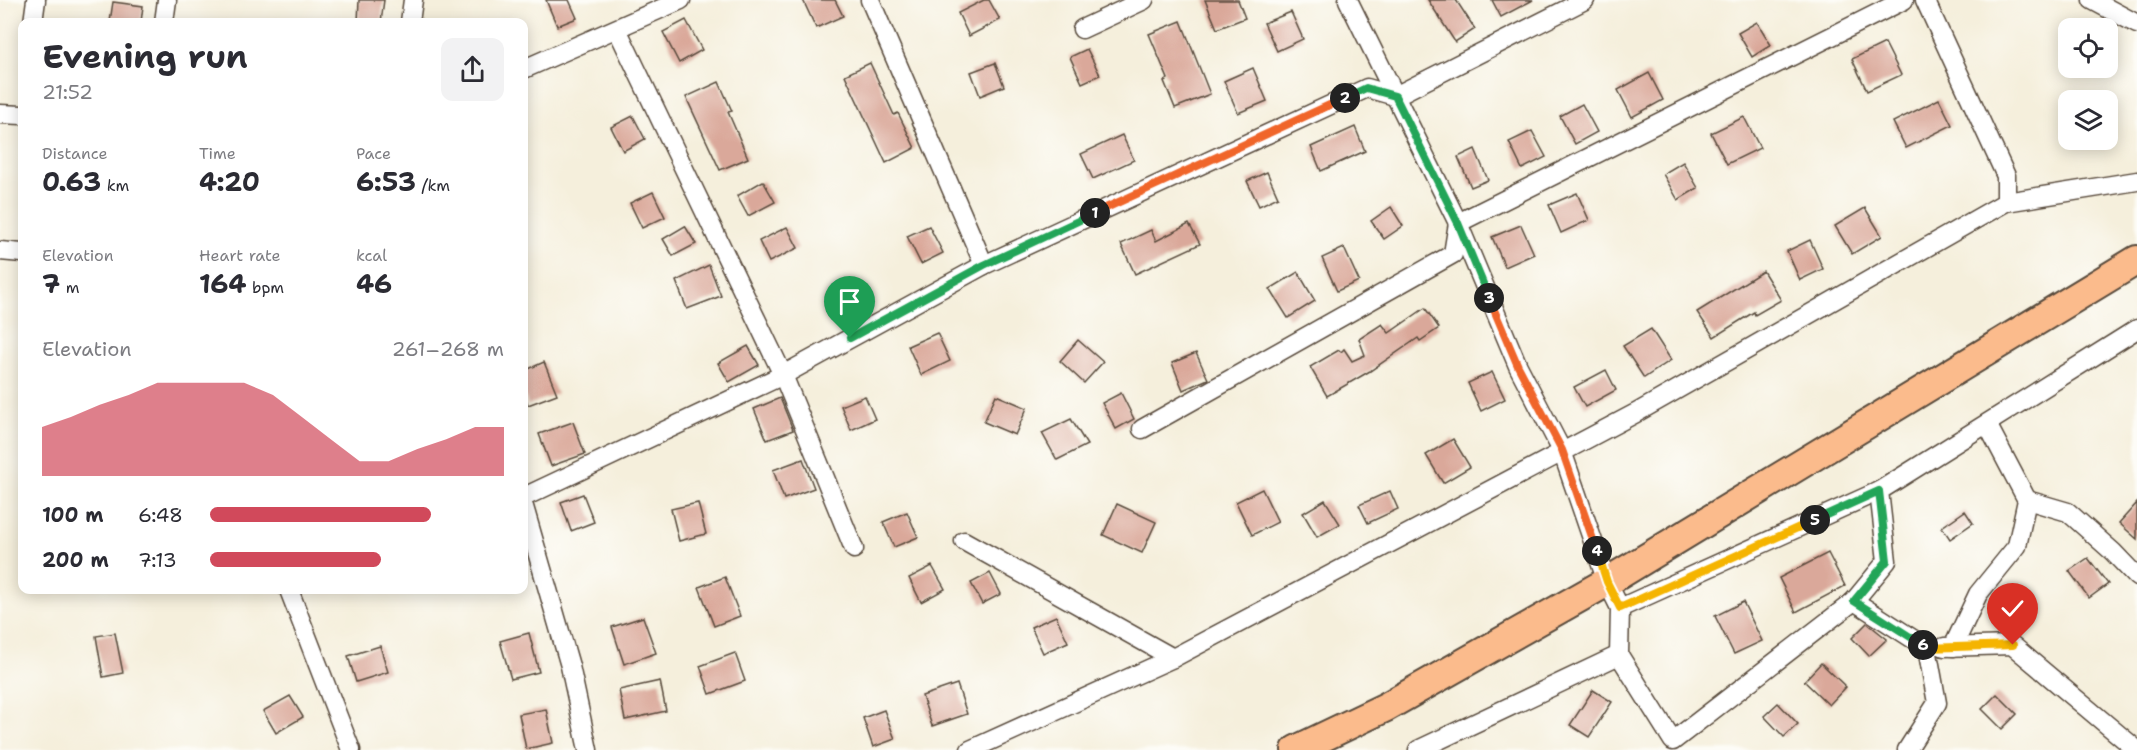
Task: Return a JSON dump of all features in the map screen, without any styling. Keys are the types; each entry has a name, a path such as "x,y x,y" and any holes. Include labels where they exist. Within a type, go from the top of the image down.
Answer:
{"main road":[{"path":"1296,750 1386,707 1607,582 2137,260"}],"street":[{"path":"34,18 36,0"},
{"path":"164,18 166,0"},
{"path":"411,18 413,0"},
{"path":"528,67 681,0"},
{"path":"870,0 984,265"},
{"path":"1082,29 1144,0"},
{"path":"1348,0 1458,223 1518,366 1562,450 1607,582 1620,608 1619,655 1668,746 1854,601 1887,561 1879,491"},
{"path":"528,495 783,375 984,265 1366,88 1395,96 1585,0"},
{"path":"1458,223 1904,0"},
{"path":"1925,0 2006,176 2007,202"},
{"path":"2092,0 2137,24"},
{"path":"617,29 783,375 854,549"},
{"path":"0,114 18,115"},
{"path":"970,750 1173,658 1562,450 1636,413 2007,202 2137,181"},
{"path":"1142,429 1453,254 1458,223"},
{"path":"0,251 18,253"},
{"path":"1620,608 1879,491 2137,329"},
{"path":"1953,647 1978,594 2017,546 2027,500 1987,424"},
{"path":"2027,500 2068,512 2137,577"},
{"path":"528,521 570,666 588,750"},
{"path":"964,541 1173,658"},
{"path":"291,594 351,750"},
{"path":"1854,601 1927,648 2013,645 2137,750"},
{"path":"1907,750 1937,703 1927,648"},
{"path":"1418,750 1619,655"}],"building":[{"path":"359,0 384,0 382,18 358,18"},
{"path":"546,0 569,0 577,18 557,26"},
{"path":"803,0 835,0 843,16 816,28"},
{"path":"984,0 989,0 1000,20 969,36 958,13"},
{"path":"1205,0 1238,0 1245,18 1217,29"},
{"path":"1428,0 1456,0 1475,29 1455,42"},
{"path":"1492,0 1533,0 1501,17"},
{"path":"113,2 143,6 142,18 111,18"},
{"path":"1291,12 1303,39 1277,51 1264,23"},
{"path":"686,20 702,50 679,63 663,32"},
{"path":"1181,21 1210,94 1175,108 1164,81 1168,79 1149,34"},
{"path":"1757,22 1771,45 1752,57 1738,33"},
{"path":"1885,43 1901,75 1867,91 1852,59"},
{"path":"1087,49 1100,75 1082,83 1070,57"},
{"path":"870,63 894,115 898,113 915,148 886,163 845,75"},
{"path":"995,63 1004,86 980,96 971,72"},
{"path":"1253,68 1267,101 1238,113 1224,81"},
{"path":"1649,73 1663,100 1632,117 1618,90"},
{"path":"719,82 732,111 728,112 748,158 720,170 686,97"},
{"path":"1939,99 1952,125 1906,148 1893,122"},
{"path":"1582,104 1597,132 1575,144 1560,116"},
{"path":"633,116 645,139 623,151 611,127"},
{"path":"1744,117 1760,148 1727,164 1711,133"},
{"path":"1355,127 1365,151 1321,171 1311,147"},
{"path":"1532,131 1546,157 1522,169 1509,142"},
{"path":"1122,135 1134,160 1093,179 1081,154"},
{"path":"1475,149 1488,180 1471,187 1458,157"},
{"path":"1683,162 1698,188 1678,200 1663,174"},
{"path":"1267,172 1278,197 1259,206 1247,181"},
{"path":"763,181 775,202 748,216 737,196"},
{"path":"653,192 665,217 642,228 630,203"},
{"path":"1577,193 1589,220 1561,233 1549,205"},
{"path":"1391,207 1403,226 1384,239 1371,221"},
{"path":"1865,208 1882,236 1852,254 1835,226"},
{"path":"1189,224 1200,244 1135,274 1121,244 1151,230 1156,241"},
{"path":"1521,225 1534,254 1505,267 1492,237"},
{"path":"685,226 696,244 673,256 663,239"},
{"path":"929,226 943,253 921,264 907,236"},
{"path":"787,227 798,248 769,262 759,241"},
{"path":"1810,240 1823,269 1800,280 1787,251"},
{"path":"1344,248 1359,281 1337,291 1322,258"},
{"path":"709,265 721,296 687,309 676,281"},
{"path":"1763,271 1781,300 1755,315 1754,312 1714,337 1697,312"},
{"path":"1298,272 1315,301 1288,318 1270,289"},
{"path":"848,281 866,308 844,322 826,295"},
{"path":"1425,308 1439,328 1420,341 1418,338 1370,371 1327,396 1310,367 1339,350 1341,352 1344,349 1352,361 1365,355 1359,339 1382,324 1389,333"},
{"path":"1651,329 1671,360 1644,378 1623,346"},
{"path":"937,333 950,361 921,375 908,346"},
{"path":"1078,340 1103,362 1084,383 1060,361"},
{"path":"748,346 759,365 729,382 718,363"},
{"path":"1196,353 1208,379 1183,390 1172,363"},
{"path":"544,362 557,394 528,405 528,369"},
{"path":"1606,370 1616,390 1585,407 1574,387"},
{"path":"1492,372 1505,399 1481,411 1468,383"},
{"path":"1121,393 1134,419 1116,429 1102,403"},
{"path":"996,395 1027,408 1015,435 984,422"},
{"path":"865,396 875,419 851,430 841,406"},
{"path":"780,398 793,430 767,440 754,409"},
{"path":"1071,419 1087,445 1057,460 1042,433"},
{"path":"573,422 585,454 551,466 539,434"},
{"path":"1453,439 1470,467 1443,483 1426,455"},
{"path":"803,459 814,488 784,499 773,470"},
{"path":"1262,489 1278,522 1252,535 1236,502"},
{"path":"1390,491 1398,509 1368,523 1359,505"},
{"path":"583,494 594,522 571,531 561,502"},
{"path":"1325,500 1340,524 1317,537 1303,513"},
{"path":"698,503 706,534 679,541 671,509"},
{"path":"2137,503 2137,539 2119,523"},
{"path":"1117,504 1156,522 1142,553 1103,535"},
{"path":"1965,511 1973,523 1950,539 1942,527"},
{"path":"907,512 918,537 894,547 883,522"},
{"path":"1828,553 1845,586 1796,612 1779,578"},
{"path":"2088,558 2108,584 2089,598 2069,571"},
{"path":"932,566 945,589 921,602 909,578"},
{"path":"990,573 1001,594 982,604 971,583"},
{"path":"725,577 740,616 714,626 699,587"},
{"path":"1743,602 1762,641 1734,654 1715,616"},
{"path":"1056,616 1068,642 1043,653 1031,627"},
{"path":"643,617 656,653 624,664 612,627"},
{"path":"1867,623 1887,639 1869,656 1852,638"},
{"path":"115,633 123,673 103,677 96,636"},
{"path":"529,633 539,672 511,679 500,641"},
{"path":"380,646 388,672 356,682 348,656"},
{"path":"735,653 745,681 710,694 700,666"},
{"path":"1821,663 1846,687 1829,705 1804,681"},
{"path":"660,681 666,711 625,720 619,690"},
{"path":"957,684 967,714 932,726 922,696"},
{"path":"1593,690 1612,702 1589,737 1570,725"},
{"path":"1997,694 2017,714 2002,729 1982,709"},
{"path":"290,696 303,717 276,733 263,711"},
{"path":"1778,703 1798,724 1784,737 1764,716"},
{"path":"546,709 553,743 526,749 519,714"},
{"path":"884,710 895,739 873,747 863,718"}],"route":[{"path":"850,338 984,265 1366,88 1395,96 1458,223 1518,366 1562,450 1607,582 1620,608 1879,491 1887,561 1854,601 1927,648 2013,645"}]}
